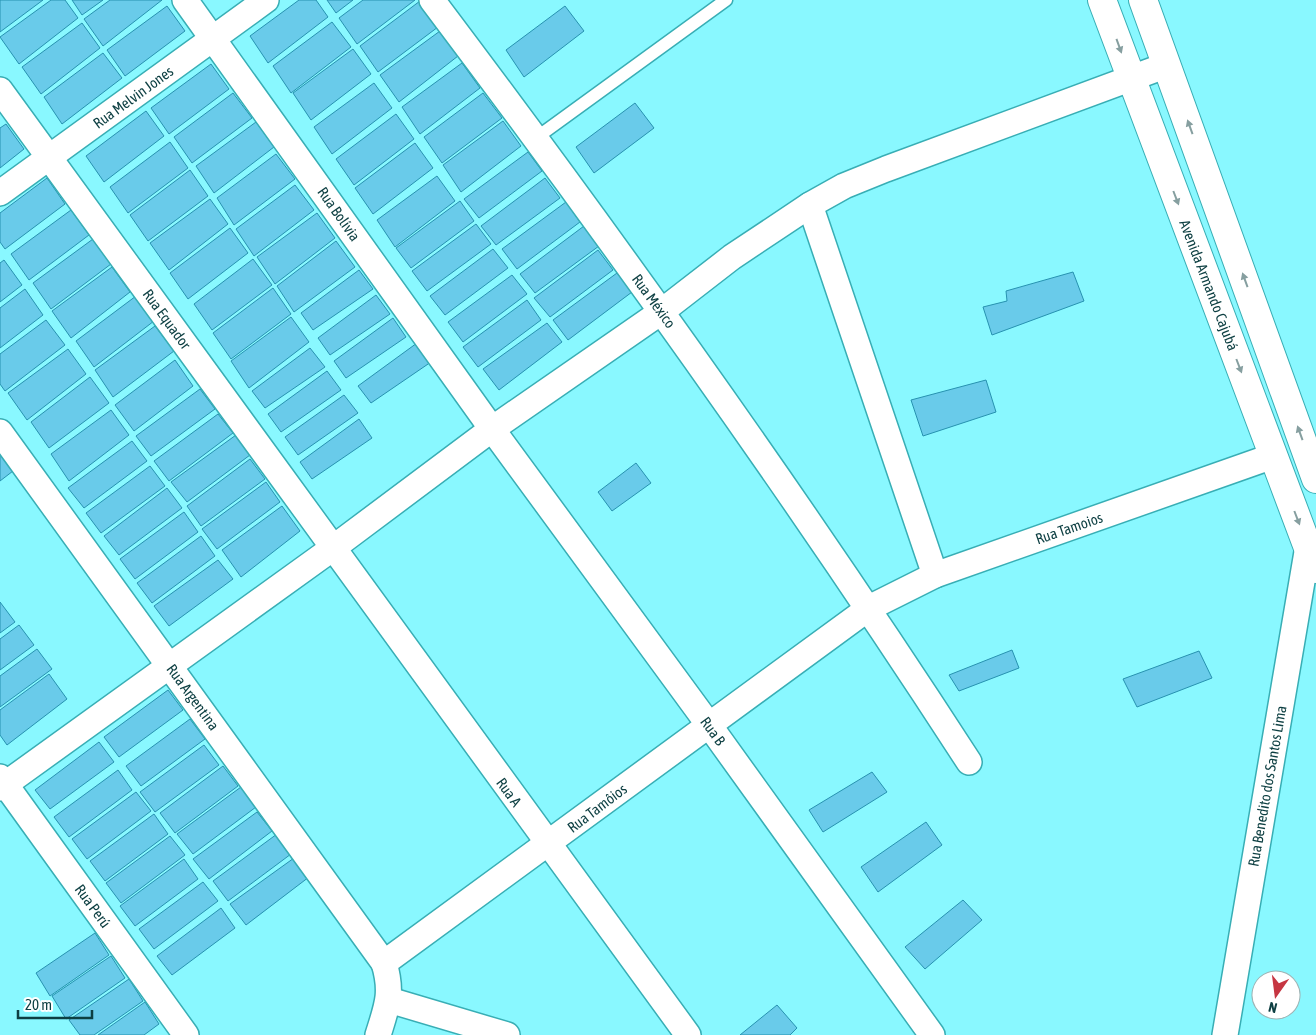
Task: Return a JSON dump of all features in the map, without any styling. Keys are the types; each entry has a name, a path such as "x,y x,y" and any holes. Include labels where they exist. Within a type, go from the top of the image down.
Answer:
{"main road":[{"name":"Avenida Armando Cajubá","path":"1102,0 1273,456 1313,553"},
{"path":"1143,0 1316,479"},
{"path":"1197,254 1231,242"}],"street":[{"name":"Rua Bolívia","path":"185,0 492,429"},
{"name":"Rua Melvin Jones","path":"0,193 266,0"},
{"name":"Rua México","path":"432,0 536,138 661,312 869,608 969,762"},
{"path":"2,783 333,548 492,429 661,312 732,257 810,205 844,186 886,169 1167,64"},
{"name":"Rua Equador","path":"0,90 333,548"},
{"path":"810,205 936,575"},
{"name":"Rua B","path":"492,429 709,725 932,1035"},
{"name":"Rua Argentina","path":"0,432 384,963"},
{"name":"Rua Tamoios","path":"869,608 936,575 1273,456"},
{"name":"Rua A","path":"333,548 547,845 688,1035"},
{"name":"Rua Benedito dos Santos Lima","path":"1226,1035 1313,553"},
{"name":"Rua Tamôios","path":"384,963 869,608"},
{"name":"Rua Perú","path":"2,783 186,1035"},
{"path":"378,1035 390,1000 390,982 384,963"},
{"path":"390,1000 507,1035"}],"lane":[{"path":"536,138 726,0"}],"building":[{"path":"0,0 43,0 0,32"},
{"path":"51,0 65,0 78,18 19,64 0,37"},
{"path":"72,0 103,0 82,15"},
{"path":"110,0 162,0 103,46 84,19"},
{"path":"299,0 316,0 328,17 268,63 250,36"},
{"path":"327,0 353,0 336,13"},
{"path":"363,0 415,0 357,44 339,18"},
{"path":"420,1 438,27 378,72 360,46"},
{"path":"167,6 185,31 125,76 107,50"},
{"path":"565,6 584,31 524,77 506,50"},
{"path":"332,22 351,47 291,93 273,66"},
{"path":"82,23 100,48 41,94 22,67"},
{"path":"440,31 458,56 399,102 380,75"},
{"path":"353,49 371,74 311,120 293,93"},
{"path":"103,53 122,78 62,124 44,97"},
{"path":"462,63 480,88 420,134 402,107"},
{"path":"211,64 229,89 169,134 151,108"},
{"path":"374,83 392,108 332,154 314,127"},
{"path":"233,93 252,118 192,163 174,137"},
{"path":"483,93 502,118 442,163 424,137"},
{"path":"635,103 654,128 594,173 576,147"},
{"path":"146,111 164,136 104,182 86,156"},
{"path":"396,114 414,139 354,185 336,159"},
{"path":"503,121 521,146 461,192 443,165"},
{"path":"256,122 274,147 214,193 196,166"},
{"path":"6,124 24,149 0,168 0,128"},
{"path":"170,142 188,168 128,213 110,187"},
{"path":"415,143 433,168 373,214 355,188"},
{"path":"528,152 542,171 479,218 464,199"},
{"path":"276,154 295,179 234,225 217,198"},
{"path":"190,170 208,196 148,241 130,215"},
{"path":"437,176 455,201 395,247 377,220"},
{"path":"47,178 65,204 5,249 0,242 0,213"},
{"path":"545,178 560,198 496,245 481,226"},
{"path":"295,185 314,210 254,256 236,229"},
{"path":"210,199 228,224 169,270 150,243"},
{"path":"460,201 474,221 411,268 396,248"},
{"path":"566,202 580,222 517,269 502,249"},
{"path":"71,210 89,235 29,280 11,254"},
{"path":"317,213 335,238 275,284 257,257"},
{"path":"476,224 491,244 427,291 412,271"},
{"path":"584,226 599,246 535,293 520,274"},
{"path":"230,228 248,253 188,299 170,273"},
{"path":"93,239 111,264 51,309 33,283"},
{"path":"336,241 355,267 294,312 277,286"},
{"path":"493,249 508,268 445,315 430,296"},
{"path":"598,250 613,270 550,317 534,298"},
{"path":"253,259 272,285 212,330 194,304"},
{"path":"4,260 22,285 0,302 0,263"},
{"path":"112,267 130,292 71,338 52,311"},
{"path":"359,270 373,289 313,330 301,313"},
{"path":"1073,272 1084,301 992,335 983,307 1007,301 1006,291"},
{"path":"617,273 632,292 568,340 553,320"},
{"path":"512,275 527,294 463,342 448,322"},
{"path":"273,288 291,314 231,359 213,333"},
{"path":"25,289 43,315 0,348 0,308"},
{"path":"376,295 390,314 330,355 318,338"},
{"path":"136,296 154,321 94,367 76,341"},
{"path":"527,300 541,320 478,367 463,347"},
{"path":"291,317 309,342 249,388 231,361"},
{"path":"393,318 406,337 346,378 334,361"},
{"path":"46,320 65,345 5,391 0,384 0,354"},
{"path":"547,323 562,342 499,390 483,369"},
{"path":"155,326 174,351 113,397 95,370"},
{"path":"417,343 431,362 371,403 358,386"},
{"path":"310,348 325,367 265,408 252,391"},
{"path":"68,349 86,374 27,420 8,393"},
{"path":"175,360 193,386 134,431 115,405"},
{"path":"327,371 341,390 281,432 268,414"},
{"path":"90,377 109,403 49,448 31,422"},
{"path":"986,380 996,412 923,436 911,400"},
{"path":"200,389 215,409 151,456 136,436"},
{"path":"344,395 358,413 298,455 285,437"},
{"path":"111,410 129,435 69,481 51,454"},
{"path":"218,414 233,433 169,481 154,461"},
{"path":"359,419 372,438 312,479 300,462"},
{"path":"236,435 250,455 187,502 171,482"},
{"path":"132,441 147,461 84,508 68,488"},
{"path":"0,454 13,471 0,481"},
{"path":"250,459 265,479 201,526 187,506"},
{"path":"636,463 651,483 612,511 598,492"},
{"path":"150,466 165,486 101,533 86,513"},
{"path":"266,482 280,502 217,549 202,529"},
{"path":"167,488 182,508 119,555 104,536"},
{"path":"282,506 300,531 241,577 222,550"},
{"path":"184,512 198,532 135,579 120,559"},
{"path":"201,536 215,556 152,603 137,583"},
{"path":"218,560 233,579 169,626 154,606"},
{"path":"0,602 15,622 0,633"},
{"path":"19,625 34,645 0,670 0,639"},
{"path":"37,649 52,669 0,707 0,676"},
{"path":"1012,650 1019,668 959,691 949,675"},
{"path":"1199,651 1212,678 1137,707 1123,679"},
{"path":"49,674 67,699 7,745 0,735 0,710"},
{"path":"168,690 183,710 119,757 104,737"},
{"path":"190,719 205,739 141,786 126,766"},
{"path":"99,742 114,762 50,809 35,790"},
{"path":"204,745 219,765 155,812 140,792"},
{"path":"223,766 238,786 175,833 160,813"},
{"path":"118,770 132,790 69,837 54,817"},
{"path":"872,772 887,792 823,832 809,810"},
{"path":"241,787 256,807 193,854 177,834"},
{"path":"136,792 151,811 87,859 72,839"},
{"path":"257,812 272,831 209,879 193,859"},
{"path":"154,814 168,834 105,881 90,861"},
{"path":"926,822 942,845 878,892 861,867"},
{"path":"277,834 291,854 228,901 213,881"},
{"path":"170,836 185,855 121,903 106,883"},
{"path":"294,858 309,877 246,925 230,904"},
{"path":"184,859 198,879 135,926 120,906"},
{"path":"203,882 218,901 154,949 139,929"},
{"path":"963,900 982,920 925,969 905,947"},
{"path":"221,908 235,928 172,975 157,956"},
{"path":"95,933 109,955 50,996 36,973"},
{"path":"111,956 125,978 66,1019 52,996"},
{"path":"129,979 143,1001 94,1035 80,1035 69,1020"},
{"path":"145,1002 159,1024 144,1035 98,1035"},
{"path":"777,1005 797,1028 790,1035 740,1035"}]}
